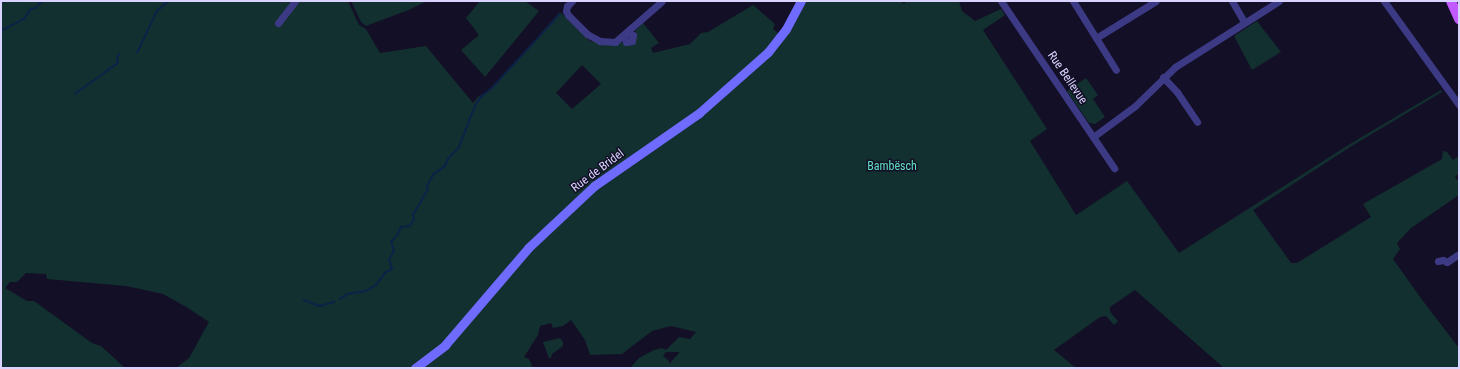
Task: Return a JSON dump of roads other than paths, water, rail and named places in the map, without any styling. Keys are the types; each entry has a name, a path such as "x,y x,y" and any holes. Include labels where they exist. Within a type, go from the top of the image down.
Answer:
{"main road":[{"name":"Rue de Bridel","path":"416,368 445,345 528,248 594,186 699,113 768,52 786,29 801,1"},
{"path":"1451,1 1459,19"}],"street":[{"path":"278,23 295,1"},
{"path":"572,1 566,11 568,16 592,38 600,41 615,42 662,1"},
{"name":"Rue Bellevue","path":"1001,1 1114,168"},
{"path":"1073,1 1116,70"},
{"path":"1096,38 1156,1"},
{"path":"1232,1 1244,22"},
{"path":"1093,137 1135,106 1163,77 1175,67 1279,1"},
{"path":"1384,1 1459,105"},
{"path":"1163,77 1177,92 1197,122"},
{"path":"1438,261 1442,260 1447,262 1459,254"}],"waterway":[{"path":"1,2 6,1"},
{"path":"1,31 24,19 31,9 36,8 44,1"},
{"path":"137,53 157,11 169,1 177,1"},
{"path":"340,299 348,294 366,291 376,285 385,273 392,269 389,260 394,251 391,242 397,236 401,227 410,226 414,219 413,215 428,189 427,186 433,175 445,166 448,159 459,147 475,106 481,97 492,88 560,14"},
{"path":"75,94 118,63 117,59 119,54"},
{"path":"304,300 320,306 334,302"}],"park label":[{"name":"Bambësch","path":"892,167"}]}
